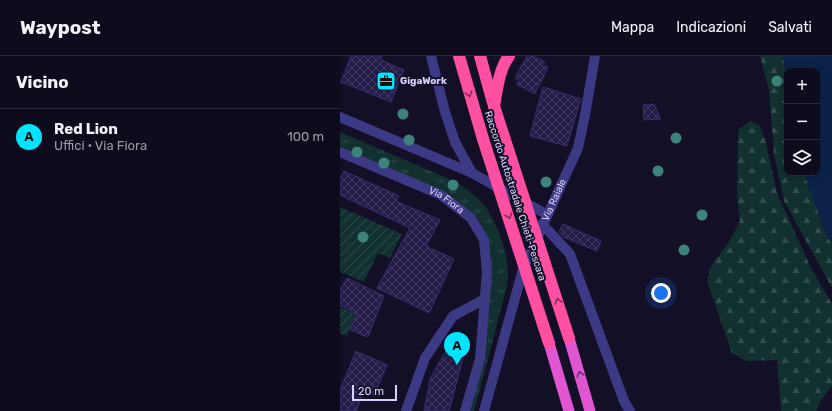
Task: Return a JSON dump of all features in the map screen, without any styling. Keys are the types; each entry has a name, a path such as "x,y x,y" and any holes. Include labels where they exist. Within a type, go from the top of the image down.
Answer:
{"highway":[{"name":"Raccordo Autostradale Chieti-Pescara","path":"459,56 483,139 549,343"},
{"name":"Raccordo Autostradale Chieti-Pescara","path":"480,56 494,106 544,255 569,338"},
{"path":"494,106 500,80 506,60 509,56"},
{"path":"569,338 590,411"},
{"path":"549,343 569,411"}],"street":[{"path":"431,56 445,112 455,142 472,173"},
{"name":"Via Raiale","path":"484,411 521,276 546,214 578,148 595,56"},
{"path":"340,117 472,173 546,214"},
{"name":"Via Fiora","path":"340,152 441,195 471,218 484,240 487,272 483,300 480,358 465,411"},
{"path":"542,224 570,254 624,401 630,411"},
{"path":"406,411 425,358 453,316 483,300"}],"green space":[{"path":"760,56 783,56 785,68 784,176 805,176 827,236 832,244 832,288 784,201 774,154 769,90"},
{"path":"750,121 759,125 765,139 777,193 810,266 832,304 832,386 821,400 816,411 781,411 777,360 746,361 732,353 707,281 711,266 729,242 740,221 737,195 738,130"},
{"path":"340,132 456,182 484,205 494,221 502,240 507,259 507,287 474,411 469,411 492,274 489,240 477,217 445,193 340,147"},
{"path":"340,207 402,234 390,258 378,253 364,282 340,272"},
{"path":"340,307 356,314 347,336 340,333"}],"water":[{"path":"783,56 832,56 832,244 827,236 805,176 820,176 820,68 785,68"}],"building":[{"path":"351,56 382,56 381,60 404,70 391,102 341,82"},
{"path":"527,56 533,56 545,62 543,65 548,67 535,94 516,84 519,80 515,78"},
{"path":"543,87 581,99 567,146 530,136"},
{"path":"654,104 661,119 644,120 643,105"},
{"path":"344,171 399,196 396,201 440,220 426,246 454,259 429,313 377,288 410,228 340,195 340,179"},
{"path":"563,224 601,241 597,251 563,237 559,232"},
{"path":"347,278 384,296 368,337 350,330 357,314 340,305 340,290"},
{"path":"454,336 468,340 449,411 424,411 430,379"},
{"path":"356,351 387,365 374,395 364,391 356,411 340,411 340,390"}],"place":[{"name":"GigaWork","path":"386,81"},
{"name":"Red Lion","path":"457,365"}]}
